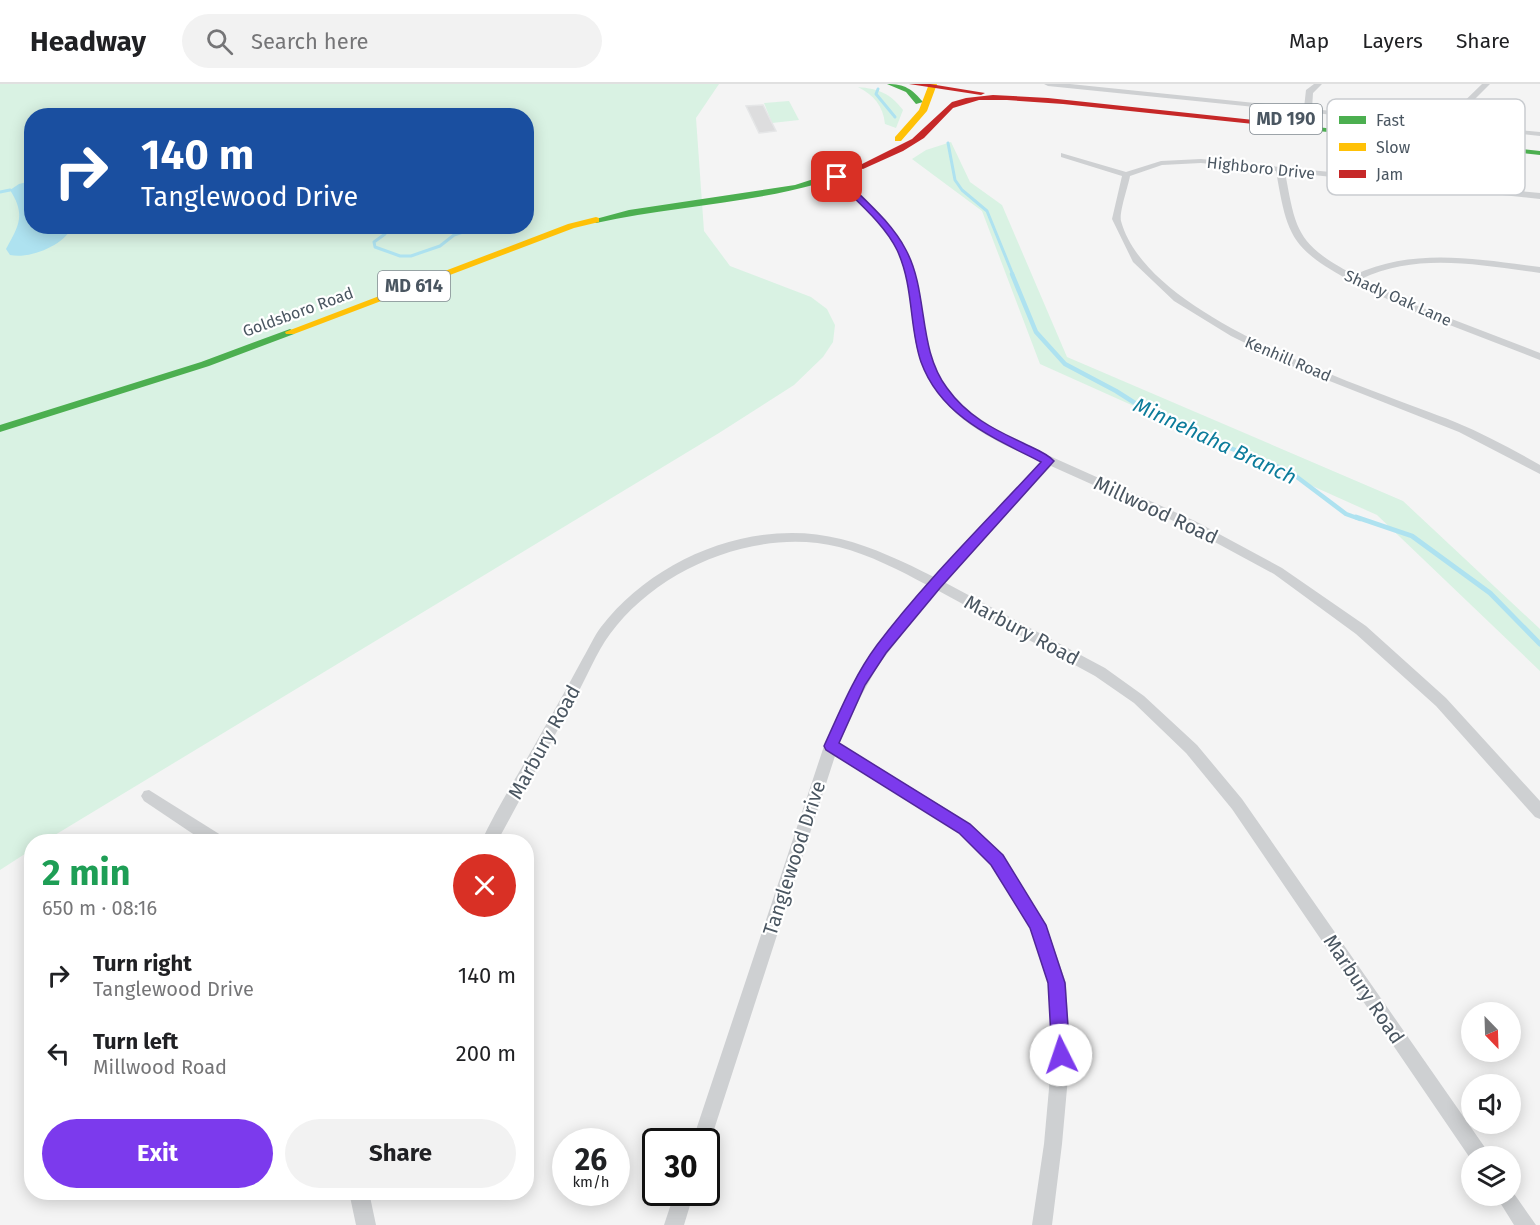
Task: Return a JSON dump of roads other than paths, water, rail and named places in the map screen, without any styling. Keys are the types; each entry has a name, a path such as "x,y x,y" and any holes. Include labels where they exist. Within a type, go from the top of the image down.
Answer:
{"main road":[{"path":"891,84 915,94 923,111"},
{"name":"MD 190","path":"913,84 1327,130"},
{"name":"MD 190","path":"969,84 1327,122"},
{"path":"996,84 1022,90"},
{"path":"932,127 940,86"},
{"name":"Goldsboro Road","path":"884,155 888,147 906,133 940,86"},
{"name":"Goldsboro Road","path":"0,429 205,364 571,226 639,209 755,195 837,177 914,141 932,127 953,105 968,100 1015,98 1061,102"},
{"name":"MD 190","path":"1525,142 1540,144"},
{"name":"MD 190","path":"1525,151 1540,153"}],"street":[{"path":"1048,84 1327,112"},
{"path":"1308,110 1309,92 1318,84"},
{"path":"1470,99 1486,84"},
{"path":"1525,132 1540,134"},
{"path":"1064,155 1126,175"},
{"name":"Highboro Drive","path":"1126,175 1146,166 1177,161 1327,175"},
{"name":"Shady Oak Lane","path":"1280,170 1289,220 1295,233 1317,257 1352,280 1540,357"},
{"name":"Kenhill Road","path":"1126,175 1119,188 1117,215 1120,231 1141,267 1175,298 1210,323 1250,345 1503,448 1540,470"},
{"name":"Millwood Road","path":"837,177 889,231 902,250 913,282 926,362 941,388 959,410 978,426 1049,461 1191,524 1278,571 1361,630 1441,702 1540,812"},
{"name":"Highboro Drive","path":"1525,194 1540,196"},
{"path":"1352,280 1390,264 1413,261 1439,260 1540,270"},
{"name":"Tanglewood Drive","path":"706,1128 831,746 860,683 876,657 936,584 1049,461"},
{"name":"Marbury Road","path":"493,834 605,631 622,610 661,578 698,557 737,544 792,538 837,543 884,558 1102,673 1140,700 1176,733 1213,773 1237,804 1472,1146"},
{"path":"831,746 965,828 997,860 1038,925 1057,983 1061,1055 1053,1144 1042,1225"},
{"path":"149,796 207,834"},
{"path":"361,1200 366,1225"},
{"path":"674,1225 680,1206"},
{"path":"1513,1206 1526,1225"}],"water":[{"path":"24,183 24,234 68,234 51,247 18,256 10,255 6,249 19,220 18,206 10,190"}],"waterway":[{"name":"Minnehaha Branch","path":"878,89 876,94 895,117"},
{"name":"Minnehaha Branch","path":"948,143 955,180 962,190 987,211 1013,275"},
{"path":"0,192 10,190"},
{"path":"385,234 374,242 375,247 400,256 411,256 440,246 457,234"},
{"name":"Minnehaha Branch","path":"1012,274 1036,332 1065,364 1116,391 1168,424 1289,471 1346,514 1360,519"},
{"name":"Minnehaha Branch","path":"1356,517 1412,536 1490,593 1540,644"}]}
